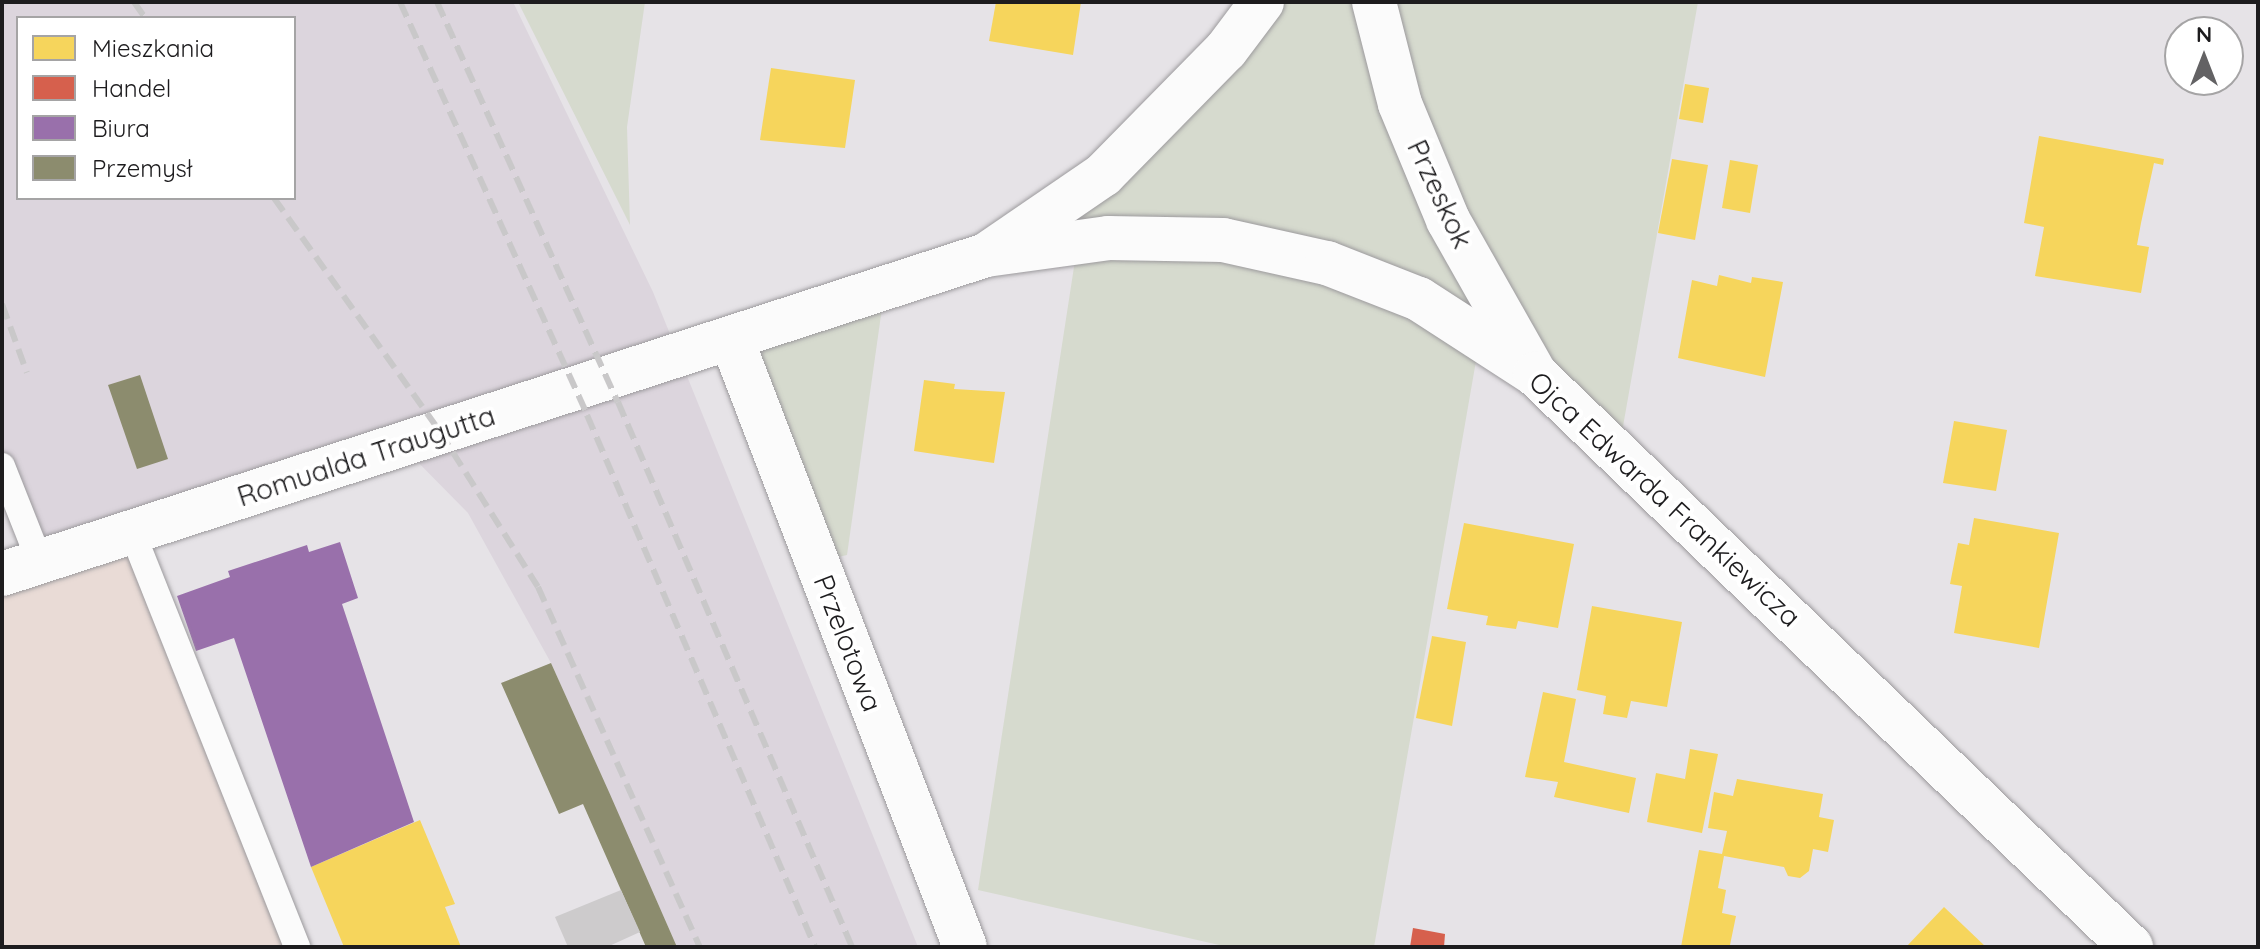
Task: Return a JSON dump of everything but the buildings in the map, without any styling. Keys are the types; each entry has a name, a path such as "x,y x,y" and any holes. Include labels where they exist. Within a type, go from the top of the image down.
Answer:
{"street":[{"path":"986,255 1103,175 1226,50 1262,2"},
{"name":"Przeskok","path":"1374,2 1400,104 1448,220 1535,374"},
{"name":"Ojca Edwarda Frankiewicza","path":"731,338 986,255 1052,242 1167,236 1284,252 1419,299 1535,374 1619,449 2131,947"},
{"name":"Romualda Traugutta","path":"21,568 731,338"},
{"name":"Przelotowa","path":"731,338 965,947"}],"lane":[{"path":"2,466 21,568"},
{"path":"132,532 297,947"}],"shaded area":[{"path":"2,2 513,2 653,292 918,947 677,947 551,663 468,513 401,445 40,562 2,466"},
{"path":"518,2 645,2 627,127 630,225"},
{"path":"1262,2 1698,2 1619,449 1480,338 1374,947 1228,947 978,890 1078,241 1052,242"},
{"path":"885,287 847,555 817,562 731,338"},
{"path":"132,532 297,947 2,947 2,574"}],"railway":[{"path":"134,2 144,16"},
{"path":"400,2 587,415 815,947"},
{"path":"437,2 618,402 852,947"},
{"path":"275,200 440,432 538,587 700,947"},
{"path":"2,304 27,373"}]}
